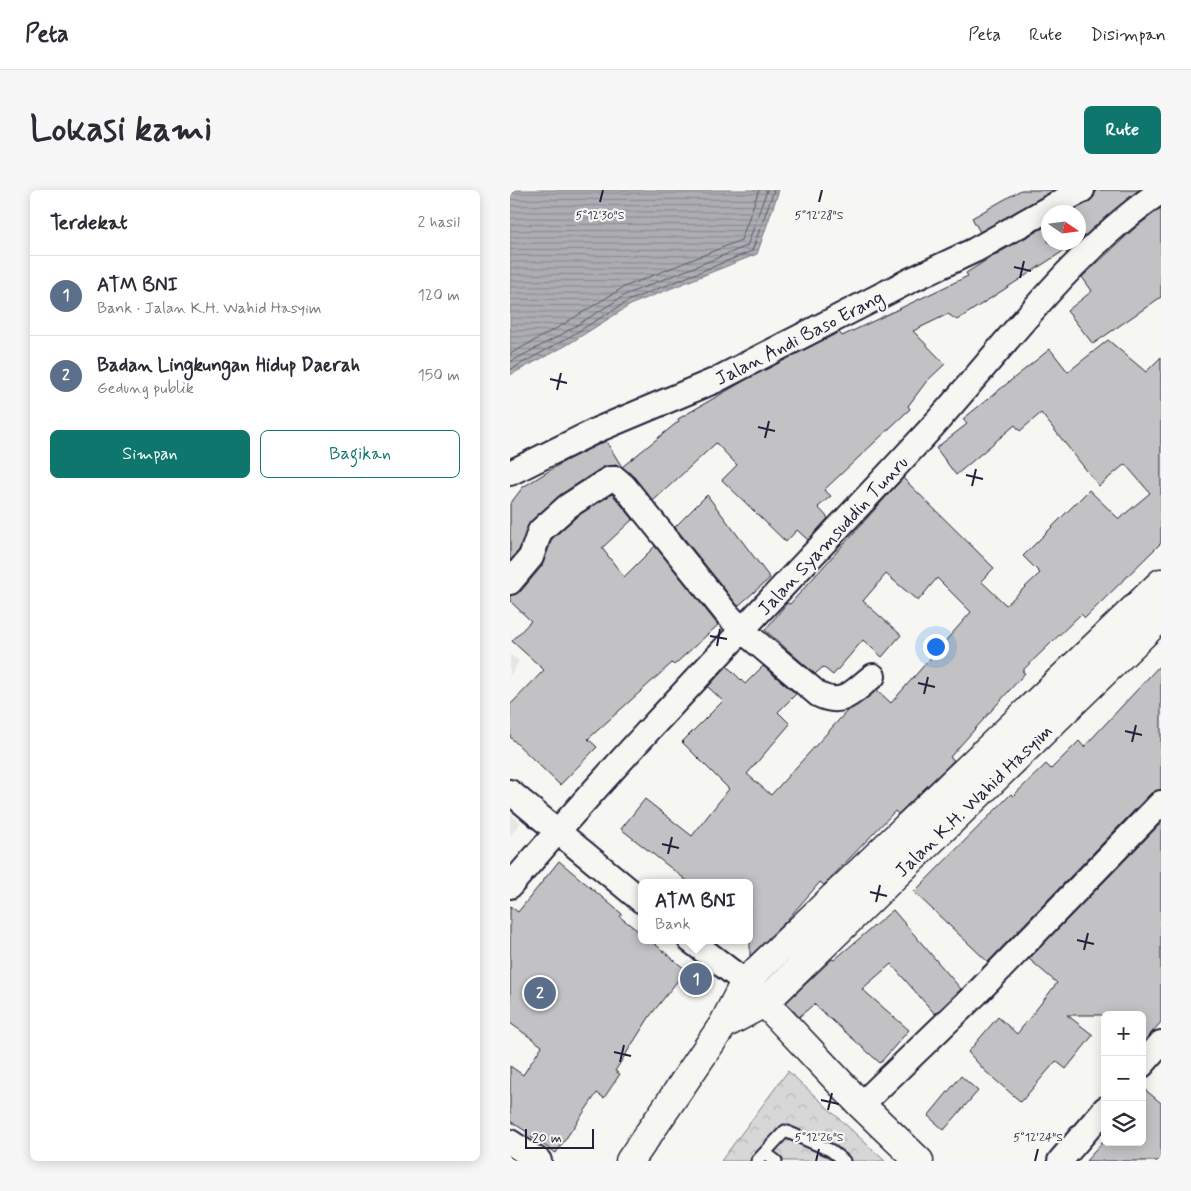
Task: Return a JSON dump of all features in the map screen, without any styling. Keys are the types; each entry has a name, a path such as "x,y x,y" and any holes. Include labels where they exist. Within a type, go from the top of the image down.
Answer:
{"main road":[{"name":"Jalan K.H. Wahid Hasyim","path":"630,1161 722,1025 745,982 1161,583"},
{"name":"Jalan K.H. Wahid Hasyim","path":"722,1025 764,1003 1161,617"},
{"path":"745,982 861,1105 919,1161"}],"street":[{"name":"Jalan Andi Baso Erang","path":"510,473 597,430 714,381 975,250 1082,190"},
{"name":"Jalan Syamsuddin Tunru","path":"510,886 558,831 928,432 1049,292 1132,211 1161,191"},
{"path":"510,582 526,566 540,531 554,517 610,479 616,479 624,486 690,570 743,631 819,695 829,700 842,699 873,676"},
{"path":"510,792 638,899"},
{"path":"861,1105 977,993 1161,803"},
{"path":"695,944 745,982"},
{"path":"1146,1060 1161,1043"},
{"path":"1060,1161 1101,1114"},
{"path":"510,1142 539,1161"}],"lane":[{"path":"761,1157 786,1132 830,1150 844,1161"},
{"path":"761,1157 776,1161"}],"shaded area":[{"path":"510,655 519,661 510,676"},
{"path":"510,814 521,822 510,836"}],"green space":[{"path":"788,1071 885,1161 721,1161"}],"water":[{"path":"510,190 779,190 757,254 632,304 567,345 510,375"}],"building":[{"path":"1021,190 1054,190 980,232 972,218"},
{"path":"1096,190 1139,190 1086,235 1086,205 1083,205 1094,197"},
{"path":"1161,208 1161,297 1093,344 1067,311 1092,291 1082,277 1136,227"},
{"path":"1041,229 1041,250 1065,250 957,320 948,314 913,331 945,364 926,382 908,406 910,409 824,490 831,496 818,507 828,518 808,540 797,530 786,542 722,480 737,465 716,443 653,501 625,469 616,465 603,467 560,495 531,521 519,550 510,561 510,504 523,487 565,461 606,441 622,467 679,421 678,419 749,378 839,332 842,336 968,276 966,273"},
{"path":"1108,340 1146,372 1161,357 1161,543 1085,618 1081,614 1022,671 1025,673 950,757 954,760 898,814 895,811 824,885 820,882 787,920 750,956 750,944 753,944 753,879 685,879 621,829 645,799 692,836 729,789 682,742 723,701 708,687 727,666 745,684 763,666 796,694 778,712 790,724 747,774 771,795 847,711 877,690 891,703 971,612 937,578 918,601 886,574 863,601 901,635 882,657 863,640 833,675 823,667 815,674 765,630 787,603 790,604 903,478 994,568 981,581 1006,605 1040,573 1023,556 1089,490 1119,519 1150,493 1125,464 1099,486 1041,413 1020,431 1015,425 956,475 936,448 967,424 963,419 1050,349 1068,372"},
{"path":"612,494 633,519 602,548 624,577 655,546 718,625 674,665 672,663 588,739 597,747 560,785 510,737 510,705 544,670 512,641 531,621 510,601 510,595 521,591 542,566 552,539 576,517"},
{"path":"707,495 770,578 738,606 675,527"},
{"path":"1161,664 1161,790 1151,793 988,962 914,892 1011,794 1013,796 1046,764 1051,769 1079,741 1084,747"},
{"path":"1161,823 1161,1022 1146,1039 1146,1011 1101,1011 1101,1015 1067,1015 1093,1035 1066,1069 1056,1061 1021,1102 985,1071 968,1052 998,1017 1017,1034 1057,983 1029,959"},
{"path":"559,861 622,914 620,917 638,931 638,944 655,944 686,970 650,1016 615,1071 620,1074 604,1098 597,1093 556,1153 526,1134 527,1132 510,1121 510,1066 523,1075 542,1046 510,1023 510,906 518,912"},
{"path":"893,910 961,989 935,1014 891,964 862,989 909,1030 880,1063 814,1004 799,1017 786,1003 832,959 834,960"},
{"path":"961,1076 978,1091 944,1130 928,1116"},
{"path":"1146,1090 1161,1103 1161,1161 1086,1161 1101,1144 1101,1146 1146,1146"}],"place":[{"name":"ATM BNI","path":"696,979"},
{"name":"Badan Lingkungan Hidup Daerah","path":"540,993"}]}
